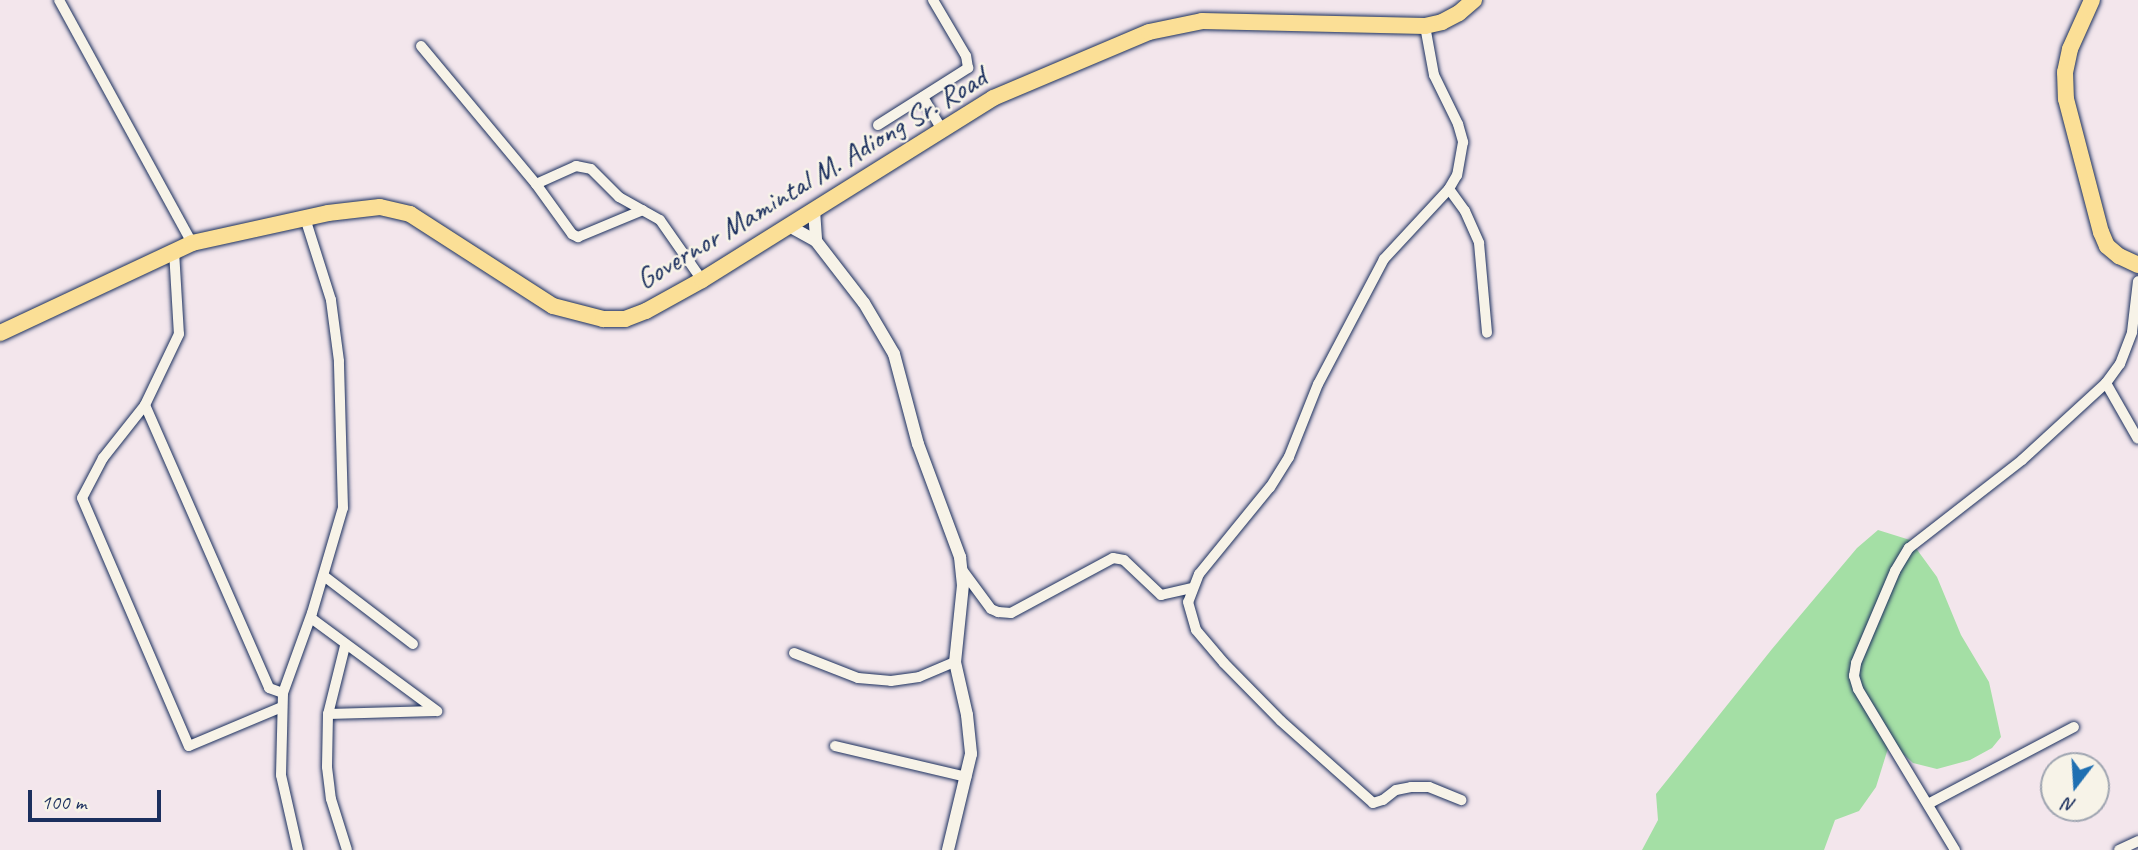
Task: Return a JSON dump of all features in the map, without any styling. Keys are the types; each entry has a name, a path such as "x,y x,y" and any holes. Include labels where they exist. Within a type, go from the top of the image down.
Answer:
{"main road":[{"name":"Governor Mamintal M. Adiong Sr. Road","path":"0,333 192,243 305,218 380,207 410,214 526,291 576,314 603,319 625,319 646,311 702,280 941,128 993,98 1127,41 1173,26 1202,21 1425,26 1451,18 1474,0"},
{"path":"2092,0 2070,49 2065,72 2066,99 2101,232 2107,246 2119,257 2138,267"}],"street":[{"path":"59,0 192,243"},
{"path":"878,125 963,72 968,64 933,0"},
{"path":"1425,26 1434,75 1458,124 1463,142 1457,175 1449,189 1384,259 1318,384 1289,457 1270,487 1191,588 1190,616 1207,644 1281,721 1373,803 1396,790 1429,787 1461,800"},
{"path":"421,46 536,184 572,234 578,237 643,210"},
{"path":"923,97 941,128"},
{"path":"536,184 566,170 584,166 619,197 643,210 671,231 702,280"},
{"path":"1449,189 1465,211 1479,243 1487,333"},
{"path":"814,210 816,241"},
{"path":"298,850 281,775 283,693 311,618 344,509 339,361 331,300 305,218"},
{"path":"789,226 816,241 864,303 894,354 918,444 963,571 991,609 1011,613 1113,558 1124,560 1160,595 1191,588"},
{"path":"174,251 179,334 145,405 103,458 82,498 189,746 282,707"},
{"path":"1955,850 1858,689 1854,676 1874,618 1909,548 2022,460 2106,383 2127,351 2138,281"},
{"path":"2106,383 2138,439"},
{"path":"145,405 269,688 283,693"},
{"path":"948,850 966,777 970,737 955,662 963,571"},
{"path":"324,576 412,643"},
{"path":"311,618 345,646 437,711 328,714"},
{"path":"345,646 328,714 327,767 331,799 347,850"},
{"path":"794,653 858,678 891,681 919,677 955,662"},
{"path":"1928,804 2074,727"},
{"path":"835,746 966,777"},
{"path":"2119,850 2138,841"}],"green space":[{"path":"1878,530 1910,540 1937,577 1961,635 1989,682 2001,737 1992,748 1970,760 1937,769 1913,763 1890,742 1876,787 1859,811 1835,820 1824,850 1642,850 1658,820 1656,794 1772,649 1857,548"}]}
